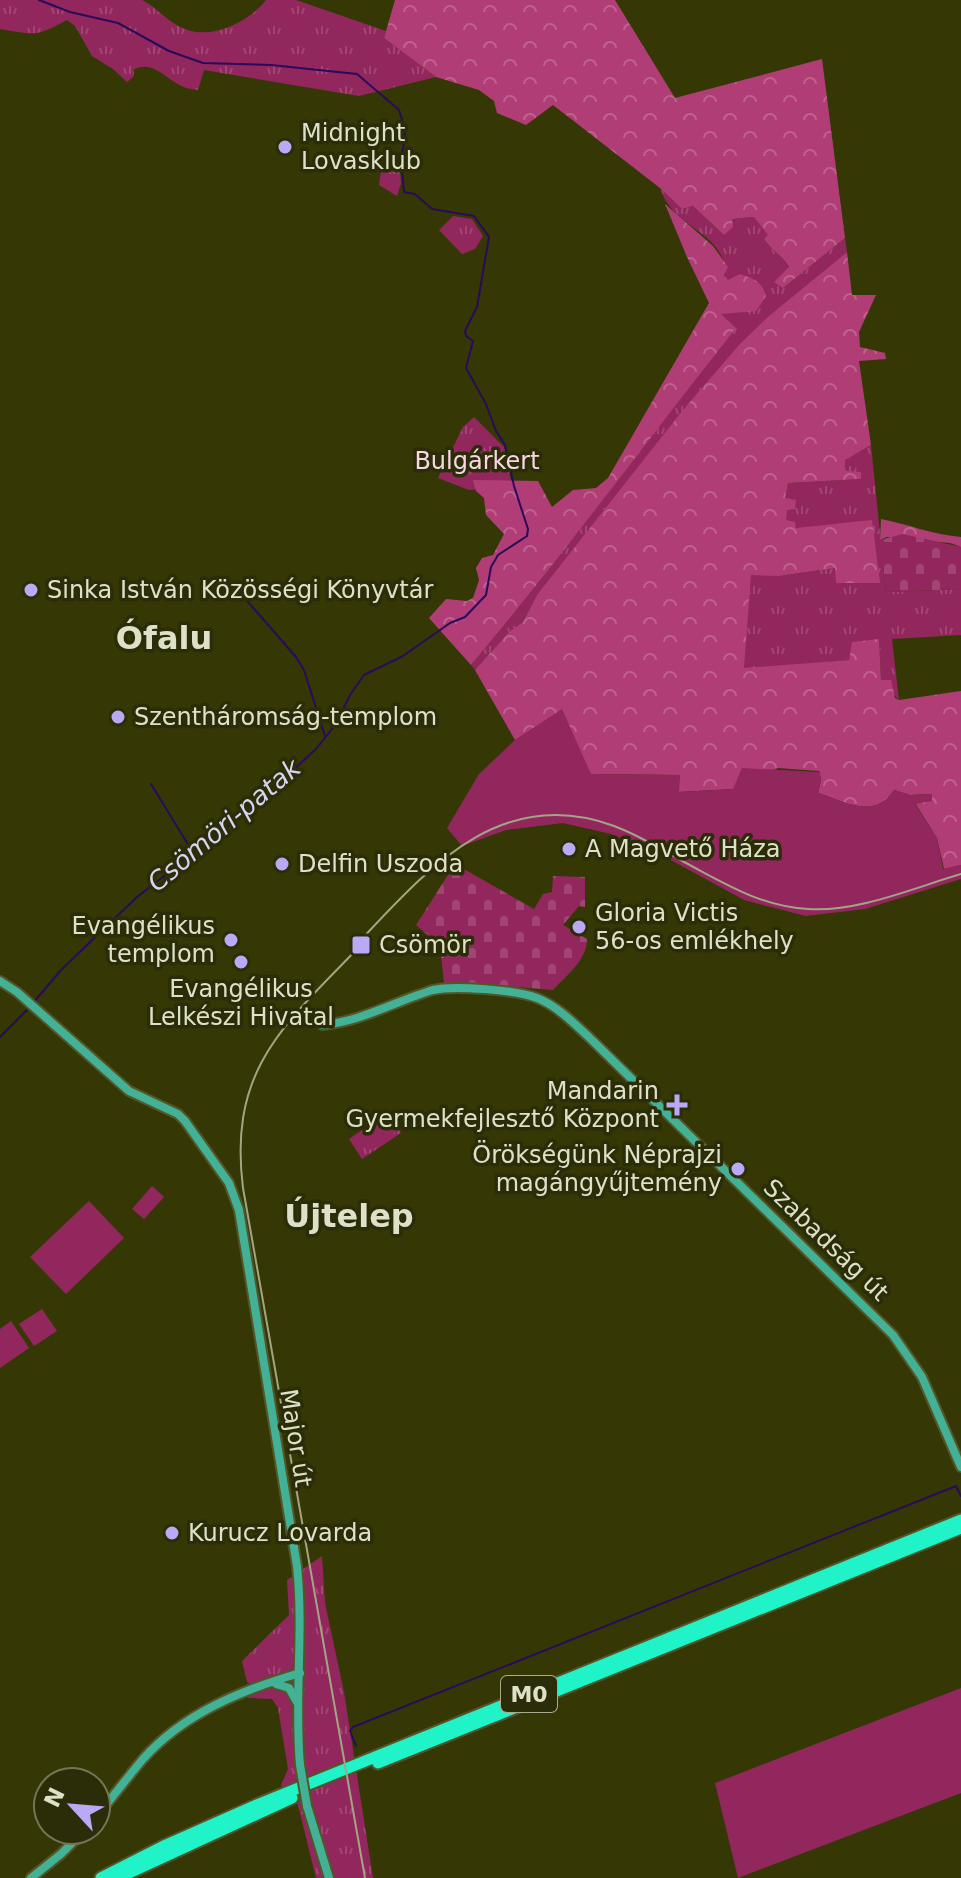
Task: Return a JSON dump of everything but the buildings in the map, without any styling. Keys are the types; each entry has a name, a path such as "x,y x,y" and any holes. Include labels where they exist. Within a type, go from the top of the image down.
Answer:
{"highway":[{"name":"M0","path":"101,1878 259,1804 961,1520"},
{"name":"M0","path":"118,1878 303,1793 961,1528"}],"street":[{"name":"Major út","path":"0,981 32,1005 129,1091 178,1114 193,1130 234,1192 296,1556 301,1605 300,1765 307,1806 329,1878"},
{"name":"Szabadság út","path":"322,1025 338,1024 441,989 464,988 518,994 547,1003 588,1036 893,1335 922,1377 961,1467"},
{"path":"112,1797 144,1758 195,1716 229,1698 300,1673"},
{"path":"271,1684 289,1688 298,1707"},
{"path":"31,1878 67,1846"}],"green space":[{"path":"0,0 142,0 179,27 207,32 240,22 266,0 296,0 386,31 384,38 436,77 359,96 204,70 198,90 183,86 158,70 147,67 134,69 134,76 127,82 92,56 75,26 67,20 35,33 0,29"},
{"path":"395,0 615,0 675,98 822,59 845,238 783,288 774,282 789,267 764,239 768,235 754,217 732,219 733,227 724,235 693,206 682,209 660,188 553,105 526,125 497,113 494,101 479,90 436,77 384,38"},
{"path":"382,163 399,164 401,183 397,196 379,185"},
{"path":"660,188 682,209 693,206 724,235 731,219 754,217 769,235 764,239 789,268 783,288 845,238 847,252 770,315 749,590 751,574 779,576 835,568 879,583 786,520 784,499 788,483 861,479 845,472 845,459 871,445 886,592 961,589 961,635 892,639 899,700 881,681 879,639 849,660 744,669 745,636 537,595 523,622 510,631 475,670 471,665 572,540 735,327 720,314 728,281 722,257 708,239 672,210"},
{"path":"665,204 713,246 728,267 724,275 728,280 740,274 750,277 760,284 766,296 756,311 721,314 736,328 471,665 429,618 446,599 467,601 473,598 479,580 476,568 482,558 493,555 504,534 486,515 484,498 476,491 473,480 538,481 552,507 573,490 596,488 608,478 709,303"},
{"path":"453,216 472,219 483,236 475,249 462,254 439,230"},
{"path":"847,252 852,295 876,295 859,332 860,347 885,353 886,359 859,361 871,445 845,460 845,471 861,472 861,479 788,483 785,498 796,500 795,509 787,510 786,520 795,522 796,528 872,520 880,583 836,583 835,568 779,576 751,575 744,668 849,660 852,642 879,639 881,680 891,680 895,698 899,700 961,691 961,865 944,869 937,838 915,803 931,794 910,795 894,790 878,804 859,806 818,793 821,780 819,771 778,768 733,789 678,792 680,775 590,774 562,710 515,740 475,670 510,631 523,622 537,595 683,410 739,345 770,315"},
{"name":"Bulgárkert","path":"474,417 504,447 512,486 469,490 438,478 463,427"},
{"path":"881,519 961,537 961,547 950,543 887,537 880,540"},
{"path":"903,534 961,547 961,589 886,592 880,540"},
{"path":"562,709 591,774 680,775 679,792 733,789 742,768 820,772 818,793 849,804 869,807 886,799 894,790 910,795 932,794 932,801 915,804 937,838 943,869 961,865 961,879 865,909 806,916 744,900 669,859 611,834 563,823 506,830 462,846 447,828 479,774 515,740"},
{"path":"455,864 534,909 543,894 552,892 553,876 585,877 585,907 579,906 563,925 587,939 586,947 575,967 553,990 444,983 440,946 416,925"},
{"path":"387,1113 401,1133 362,1159 349,1139"},
{"path":"386,1119 395,1132 369,1150 360,1137"},
{"path":"152,1186 164,1197 144,1219 132,1209"},
{"path":"89,1201 124,1238 66,1294 30,1257"},
{"path":"42,1309 57,1331 34,1346 19,1324"},
{"path":"11,1321 29,1348 0,1368 0,1329"},
{"path":"322,1556 325,1603 344,1692 373,1878 316,1878 298,1805 281,1785 288,1769 278,1708 272,1699 248,1698 251,1684 247,1682 242,1661 289,1615 287,1580"},
{"path":"961,1688 961,1793 738,1878 715,1783"}],"waterway":[{"name":"Csömöri-patak","path":"33,1003 61,970 137,897 254,806 316,749 336,724 364,675 403,656 450,623 465,617 486,595 491,567 498,555 527,536 528,529 505,445 466,368 473,341 465,331 477,307 489,237 474,216 432,209 415,194 404,192 401,157 405,139 399,110 357,74 271,65 203,63 169,51 118,23 70,12 39,0"},
{"path":"242,595 304,670 325,736"},
{"path":"151,784 192,851"},
{"name":"Csömöri-patak","path":"0,1037 29,1008"},
{"path":"40,1018 123,1092"},
{"path":"145,1103 153,1107"},
{"path":"219,1176 227,1188"},
{"path":"356,1746 350,1731 353,1727 956,1486 961,1496"}],"tram line":[{"path":"358,943 440,862 501,825 536,816 573,816 614,826 744,893 791,907 847,907 961,874"},
{"path":"360,946 308,1000 267,1052 253,1080 244,1111 241,1147 243,1188 365,1878"}],"place":[{"name":"Midnight Lovasklub","path":"285,147"},
{"name":"Sinka István Közösségi Könyvtár","path":"31,590"},
{"name":"Szentháromság-templom","path":"118,717"},
{"name":"A Magvető Háza","path":"569,849"},
{"name":"Delfin Uszoda","path":"282,864"},
{"name":"Gloria Victis 56-os emlékhely","path":"579,927"},
{"name":"Evangélikus templom","path":"231,940"},
{"name":"Csömör","path":"361,945"},
{"name":"Evangélikus Lelkészi Hivatal","path":"241,962"},
{"name":"Mandarin Gyermekfejlesztő Központ","path":"677,1105"},
{"name":"Örökségünk Néprajzi magángyűjtemény","path":"738,1169"},
{"name":"Kurucz Lovarda","path":"172,1533"}],"district":[{"name":"Ófalu","path":"164,638"},
{"name":"Újtelep","path":"349,1216"}]}
